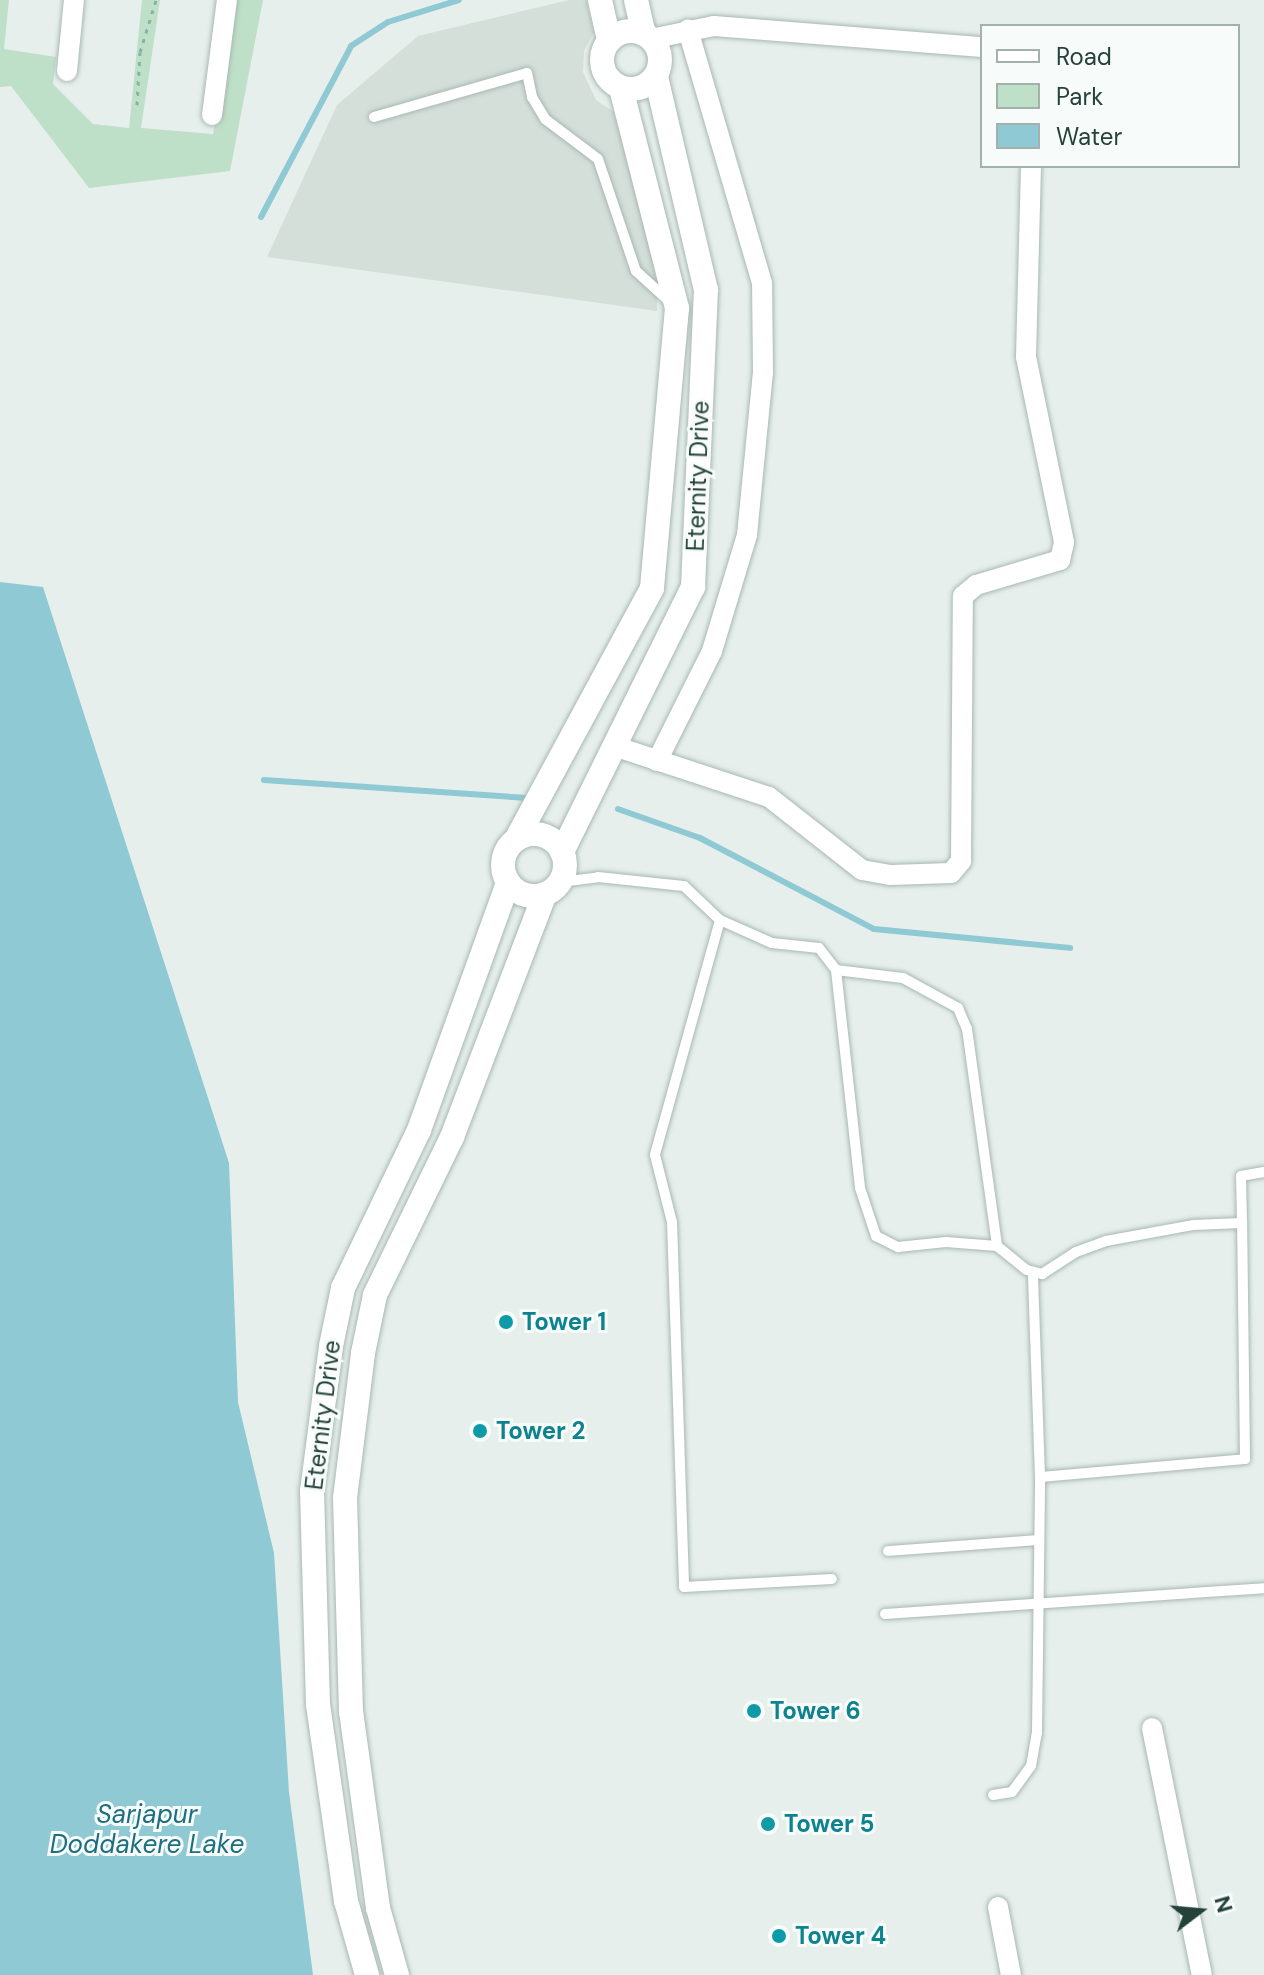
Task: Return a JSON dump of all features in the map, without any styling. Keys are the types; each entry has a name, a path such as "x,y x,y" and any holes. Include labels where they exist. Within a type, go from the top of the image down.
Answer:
{"street":[{"path":"67,71 74,0"},
{"path":"212,115 227,0"},
{"name":"Eternity Drive","path":"367,1975 346,1901 318,1705 312,1491 331,1346 343,1288 419,1130 508,883 504,854 517,838 652,588 677,308 621,88 602,66 609,40 600,0"},
{"name":"Eternity Drive","path":"397,1975 378,1908 351,1712 345,1498 363,1353 375,1295 452,1137 552,888 562,852 693,587 706,290 656,76 660,56 648,36 636,0"},
{"path":"609,40 626,31 648,36 714,26 980,47"},
{"path":"657,761 712,651 747,535 763,372 762,283 688,30"},
{"path":"621,88 640,88 656,76"},
{"path":"614,746 769,797 862,870 891,875 951,873 961,861 963,596 976,585 1060,560 1064,542 1026,357 1031,168"},
{"path":"661,488 697,497"},
{"path":"517,838 547,837 562,852"},
{"path":"508,883 525,895 552,888"},
{"path":"1152,1728 1202,1975"},
{"path":"998,1907 1011,1975"}],"lane":[{"path":"374,117 527,73 532,97 545,119 598,159 636,271 677,308"},
{"path":"552,888 598,877 684,886 720,920 772,943 819,948 836,970 860,1188 876,1236 898,1247 946,1242 997,1246 1033,1273 1042,1274 1076,1252 1106,1241 1193,1225 1242,1223"},
{"path":"720,920 655,1155 672,1222 684,1587 832,1579"},
{"path":"836,970 903,978 958,1008 967,1029 997,1246"},
{"path":"1040,1477 1245,1459 1241,1176 1264,1172"},
{"path":"993,1795 1012,1792 1031,1766 1037,1733 1040,1477 1033,1273"},
{"path":"888,1551 1037,1540"},
{"path":"885,1614 1264,1588"}],"path":[{"path":"137,105 140,52 156,0"}],"shaded area":[{"path":"569,0 586,0 594,32 584,51 583,72 596,100 614,112 658,270 657,311 267,257 337,105 418,36"}],"green space":[{"path":"0,0 9,0 4,49 56,57 53,84 93,124 129,128 142,0 160,0 141,128 213,134 233,0 263,0 230,171 89,188 11,86 0,87"}],"water":[{"name":"Sarjapur Doddakere Lake","path":"0,582 43,587 229,1163 238,1402 274,1553 289,1792 313,1975 0,1975"}],"waterway":[{"path":"261,217 351,46 388,22 459,0"},
{"path":"264,780 527,798"},
{"path":"618,809 700,838 874,929 1070,948"}],"place":[{"name":"Tower 1","path":"506,1322"},
{"name":"Tower 2","path":"480,1431"},
{"name":"Tower 6","path":"754,1711"},
{"name":"Tower 5","path":"768,1824"},
{"name":"Tower 4","path":"779,1936"}]}
